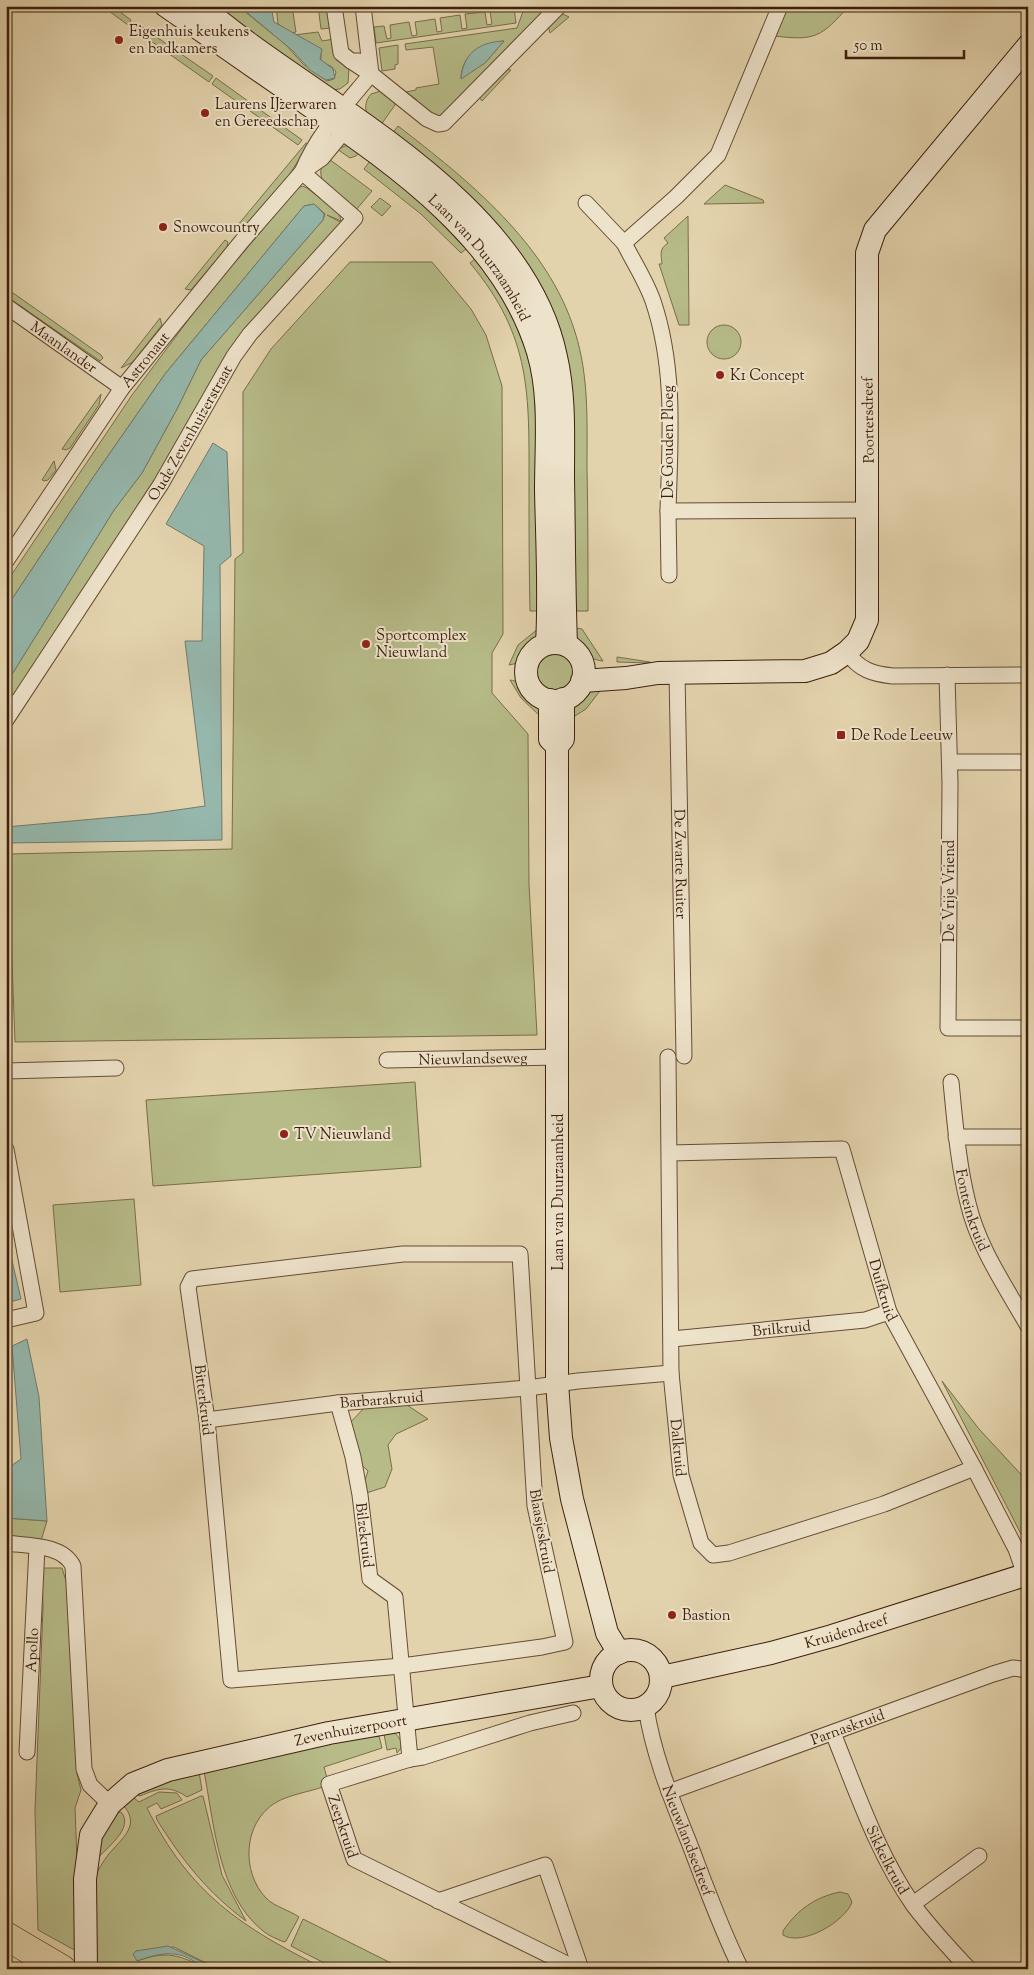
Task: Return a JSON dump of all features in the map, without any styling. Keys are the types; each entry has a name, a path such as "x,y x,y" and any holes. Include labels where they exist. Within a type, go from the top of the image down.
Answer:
{"highway":[{"path":"6,1936 62,1969"}],"street":[{"name":"Laan van Duurzaamheid","path":"166,6 340,119"},
{"name":"Laan van Duurzaamheid","path":"200,6 252,46 340,119 419,188 472,238 497,269 524,315 540,361 546,396 556,645"},
{"path":"334,6 340,51 427,119 438,124 444,123 559,6"},
{"path":"363,6 371,74"},
{"path":"624,242 676,197 718,155 780,6"},
{"name":"Poortersdreef","path":"582,673 626,678 668,673 804,670 832,663 858,641 867,620 869,510 867,253 874,230 1028,46"},
{"path":"350,60 361,60 369,53"},
{"name":"Astronaut","path":"6,561 122,388 190,302 302,172 310,152 340,119 371,74"},
{"name":"Oude Zevenhuizerstraat","path":"6,720 161,484 234,356 250,334 355,218 302,172"},
{"name":"De Gouden Ploeg","path":"586,203 624,242 653,300 666,348 671,401 668,510 869,510"},
{"name":"Maanlander","path":"6,306 122,388"},
{"path":"668,510 669,575"},
{"path":"556,645 577,654 582,673 575,692 556,700 536,694 530,688 526,673 531,655 556,645"},
{"path":"847,652 854,662 872,674 1028,675"},
{"name":"De Zwarte Ruiter","path":"668,673 676,1056"},
{"name":"De Vrije Vriend","path":"947,675 950,762 948,1028 1028,1028"},
{"name":"Laan van Duurzaamheid","path":"556,700 550,739 556,746 558,1058 557,1383 561,1438 572,1499 607,1633 619,1653"},
{"path":"950,762 1028,762"},
{"name":"Dalkruid","path":"676,1056 670,1153 671,1373 682,1475 701,1544 713,1555 729,1553 782,1538 875,1507 974,1468"},
{"name":"Nieuwlandseweg","path":"387,1060 558,1058"},
{"path":"6,1071 116,1068"},
{"name":"Fonteinkruid","path":"951,1082 956,1137 971,1212 986,1252 1028,1326"},
{"path":"956,1137 1028,1136"},
{"name":"Duifkruid","path":"670,1153 842,1149 888,1312 974,1468 1016,1548 1026,1574"},
{"path":"6,1150 36,1313 6,1320"},
{"name":"Bitterkruid","path":"402,1666 231,1680 207,1420 188,1287 192,1279 403,1254 520,1254"},
{"name":"Blaasjeskruid","path":"402,1666 542,1647 565,1642 535,1506 520,1254"},
{"name":"Brilkruid","path":"672,1339 865,1320 888,1312"},
{"path":"557,1383 671,1373"},
{"name":"Barbarakruid","path":"207,1420 338,1403 528,1388 557,1383"},
{"name":"Bilzekruid","path":"338,1403 353,1457 360,1495 370,1579 395,1597 408,1718"},
{"path":"6,1543 59,1552 68,1558 74,1574 84,1769 90,1785 110,1804"},
{"name":"Apollo","path":"27,1752 37,1547"},
{"name":"Kruidendreef","path":"662,1677 761,1656 832,1636 1026,1574"},
{"path":"628,1650 646,1654 658,1667 662,1677 655,1699 646,1707 637,1710 618,1708 604,1695 601,1686 604,1666 619,1653 628,1650"},
{"name":"Parnaskruid","path":"669,1792 993,1674 1013,1668 1028,1670"},
{"name":"Zevenhuizerpoort","path":"86,1969 85,1898 91,1835 110,1804 133,1784 168,1770 329,1733 601,1686"},
{"name":"Nieuwlandsedreef","path":"646,1707 649,1728 669,1792 711,1903 741,1969"},
{"name":"Zeepkruid","path":"573,1713 530,1722 423,1757 410,1759 330,1784 354,1859 577,1969"},
{"path":"408,1718 410,1759"},
{"name":"Sikkelkruid","path":"833,1733 868,1819 913,1904 940,1939 969,1969"},
{"path":"913,1904 979,1856"},
{"path":"438,1901 545,1865 581,1969"}],"green space":[{"path":"102,6 112,6 131,20 128,25"},
{"path":"216,6 238,6 286,45 303,64 327,81 334,79 336,72 332,67 321,61 321,49 294,35 318,32 322,41 334,39 349,69 348,83 340,89 330,90"},
{"path":"276,6 292,6 296,32 291,33 278,24"},
{"path":"318,6 329,6 331,28 321,29"},
{"path":"525,6 551,6 445,115 438,118 415,103 417,100 406,92 416,90 416,88 439,84 433,47 406,50 405,44 517,28","holes":["504,41 485,63 461,78 462,69 469,56 481,47"]},
{"path":"787,6 849,6 831,24 817,34 800,38 774,36"},
{"path":"514,8 516,23 376,43 374,27 384,26 387,39 391,38 390,25 409,22 412,36 417,35 415,22 435,19 437,32 442,31 440,18 460,15 462,29 467,28 465,14 485,12 487,25 492,24 490,11"},
{"path":"561,13 569,17 550,33 548,26"},
{"path":"135,22 213,76 209,82 131,27"},
{"path":"398,45 398,64 395,65 395,69 382,71 379,48"},
{"path":"505,69 511,70 482,101 479,97"},
{"path":"216,78 302,140 298,145 212,84"},
{"path":"381,91 394,101 395,105 378,129 368,117 366,103 371,94"},
{"path":"398,126 478,192 503,216 526,242 546,270 563,300 580,349 585,382 587,416 588,611 569,611 566,382 389,138"},
{"path":"306,143 309,144 289,175 244,227 237,226"},
{"path":"348,145 362,148 356,156 350,158 337,149"},
{"path":"373,157 391,171 466,249 461,253 421,214 364,169"},
{"path":"329,159 372,191 356,210 323,182 321,169"},
{"path":"725,185 763,200 764,203 704,204"},
{"path":"302,186 339,213 341,221 327,215 342,223 295,281 208,400 6,712 6,684 114,510 142,473 201,360 323,220 325,214 314,204 304,206 165,374 6,608 6,583 132,395 204,299 297,189"},
{"path":"380,198 391,206 382,216 371,207"},
{"path":"688,216 689,325 679,325 659,264 662,264 662,250 668,243 664,238"},
{"path":"225,240 228,242 227,247 191,290 185,289"},
{"path":"476,258 491,274 533,350 543,611 530,611 528,423 527,395 523,368 516,342 505,316 490,290 470,263"},
{"name":"Sportcomplex Nieuwland","path":"350,262 432,262 471,309 486,335 502,386 503,634 492,653 492,693 528,734 529,884 537,1035 15,1042 8,854 232,849 235,559 243,553 243,392 271,349"},
{"path":"6,288 103,358 100,361 6,296"},
{"path":"160,318 162,325 133,362 121,368"},
{"path":"724,325 736,330 741,342 736,354 724,359 712,354 707,342 712,330"},
{"path":"101,394 99,405 70,448 62,449"},
{"path":"54,461 56,470 48,480 42,480"},
{"path":"570,627 582,629 603,661 586,654 578,644"},
{"path":"538,629 539,641 518,663 509,665 518,645"},
{"path":"556,654 569,660 575,673 569,686 556,692 543,686 537,673 543,660"},
{"path":"617,657 650,662 651,663 617,662"},
{"path":"510,680 519,683 531,695 541,708 540,716 521,698"},
{"path":"603,687 586,709 570,719 574,706 580,697 596,688"},
{"name":"TV Nieuwland","path":"415,1082 421,1167 153,1186 146,1100"},
{"path":"134,1199 141,1285 60,1292 53,1205"},
{"path":"942,1381 979,1429 1028,1482 1028,1531 1021,1534"},
{"path":"407,1405 428,1419 396,1434 388,1445 392,1469 385,1487 360,1495 368,1471 353,1457 345,1428 366,1406"},
{"path":"6,1518 47,1521 41,1541 6,1536"},
{"path":"42,1568 62,1568 67,1584 77,1774 81,1790 75,1808 77,1860 94,1879 108,1855 123,1838 130,1826 129,1813 124,1806 134,1798 139,1802 159,1792 177,1793 182,1800 161,1809 157,1803 147,1808 181,1864 200,1886 243,1922 295,1954 325,1969 218,1969 174,1947 136,1951 137,1961 165,1955 181,1957 207,1969 109,1969 38,1930 35,1811 43,1608"},
{"path":"395,1733 401,1743 397,1753 396,1748 387,1750 384,1734"},
{"path":"379,1736 382,1748 324,1767 327,1778 323,1787 280,1800 264,1812 257,1823 251,1835 249,1848 249,1862 252,1875 266,1898 299,1917 286,1941 284,1942 270,1936 248,1916 236,1898 227,1878 215,1835 204,1771 337,1740"},
{"path":"199,1772 202,1790 187,1797 170,1789 138,1795 149,1787"},
{"path":"203,1796 222,1875 246,1921 220,1899 197,1875 176,1849 157,1820 156,1816"},
{"path":"121,1812 124,1818 122,1831 118,1838 96,1860 102,1837 117,1813"},
{"path":"840,1892 848,1894 852,1902 848,1909 833,1924 812,1935 801,1938 791,1938 783,1935 783,1931 788,1924 807,1905 823,1897"},
{"path":"303,1919 403,1969 336,1969 291,1946"}],"water":[{"path":"239,6 271,6 274,22 322,49 320,59 333,69 335,78 326,80 310,70 293,51"},
{"path":"504,41 485,63 461,79 465,63 473,51 486,44"},
{"path":"314,204 324,214 323,220 201,360 142,473 114,510 6,684 6,608 165,374 304,206"},
{"path":"213,443 227,452 231,556 220,565 222,840 6,843 6,827 149,814 205,806 185,641 202,641 204,546 166,524"},
{"path":"6,1235 21,1299 6,1303"},
{"path":"27,1339 39,1397 47,1521 6,1518 8,1468 21,1459 12,1346"},
{"path":"168,1946 218,1969 206,1967 176,1954 156,1955 137,1961 133,1954 136,1951"}],"place":[{"name":"Eigenhuis keukens en badkamers","path":"119,40"},
{"name":"Laurens IJzerwaren en Gereedschap","path":"205,113"},
{"name":"Snowcountry","path":"163,227"},
{"name":"K1 Concept","path":"720,375"},
{"name":"Sportcomplex Nieuwland","path":"366,644"},
{"name":"De Rode Leeuw","path":"841,735"},
{"name":"TV Nieuwland","path":"284,1134"},
{"name":"Bastion","path":"672,1615"}]}
